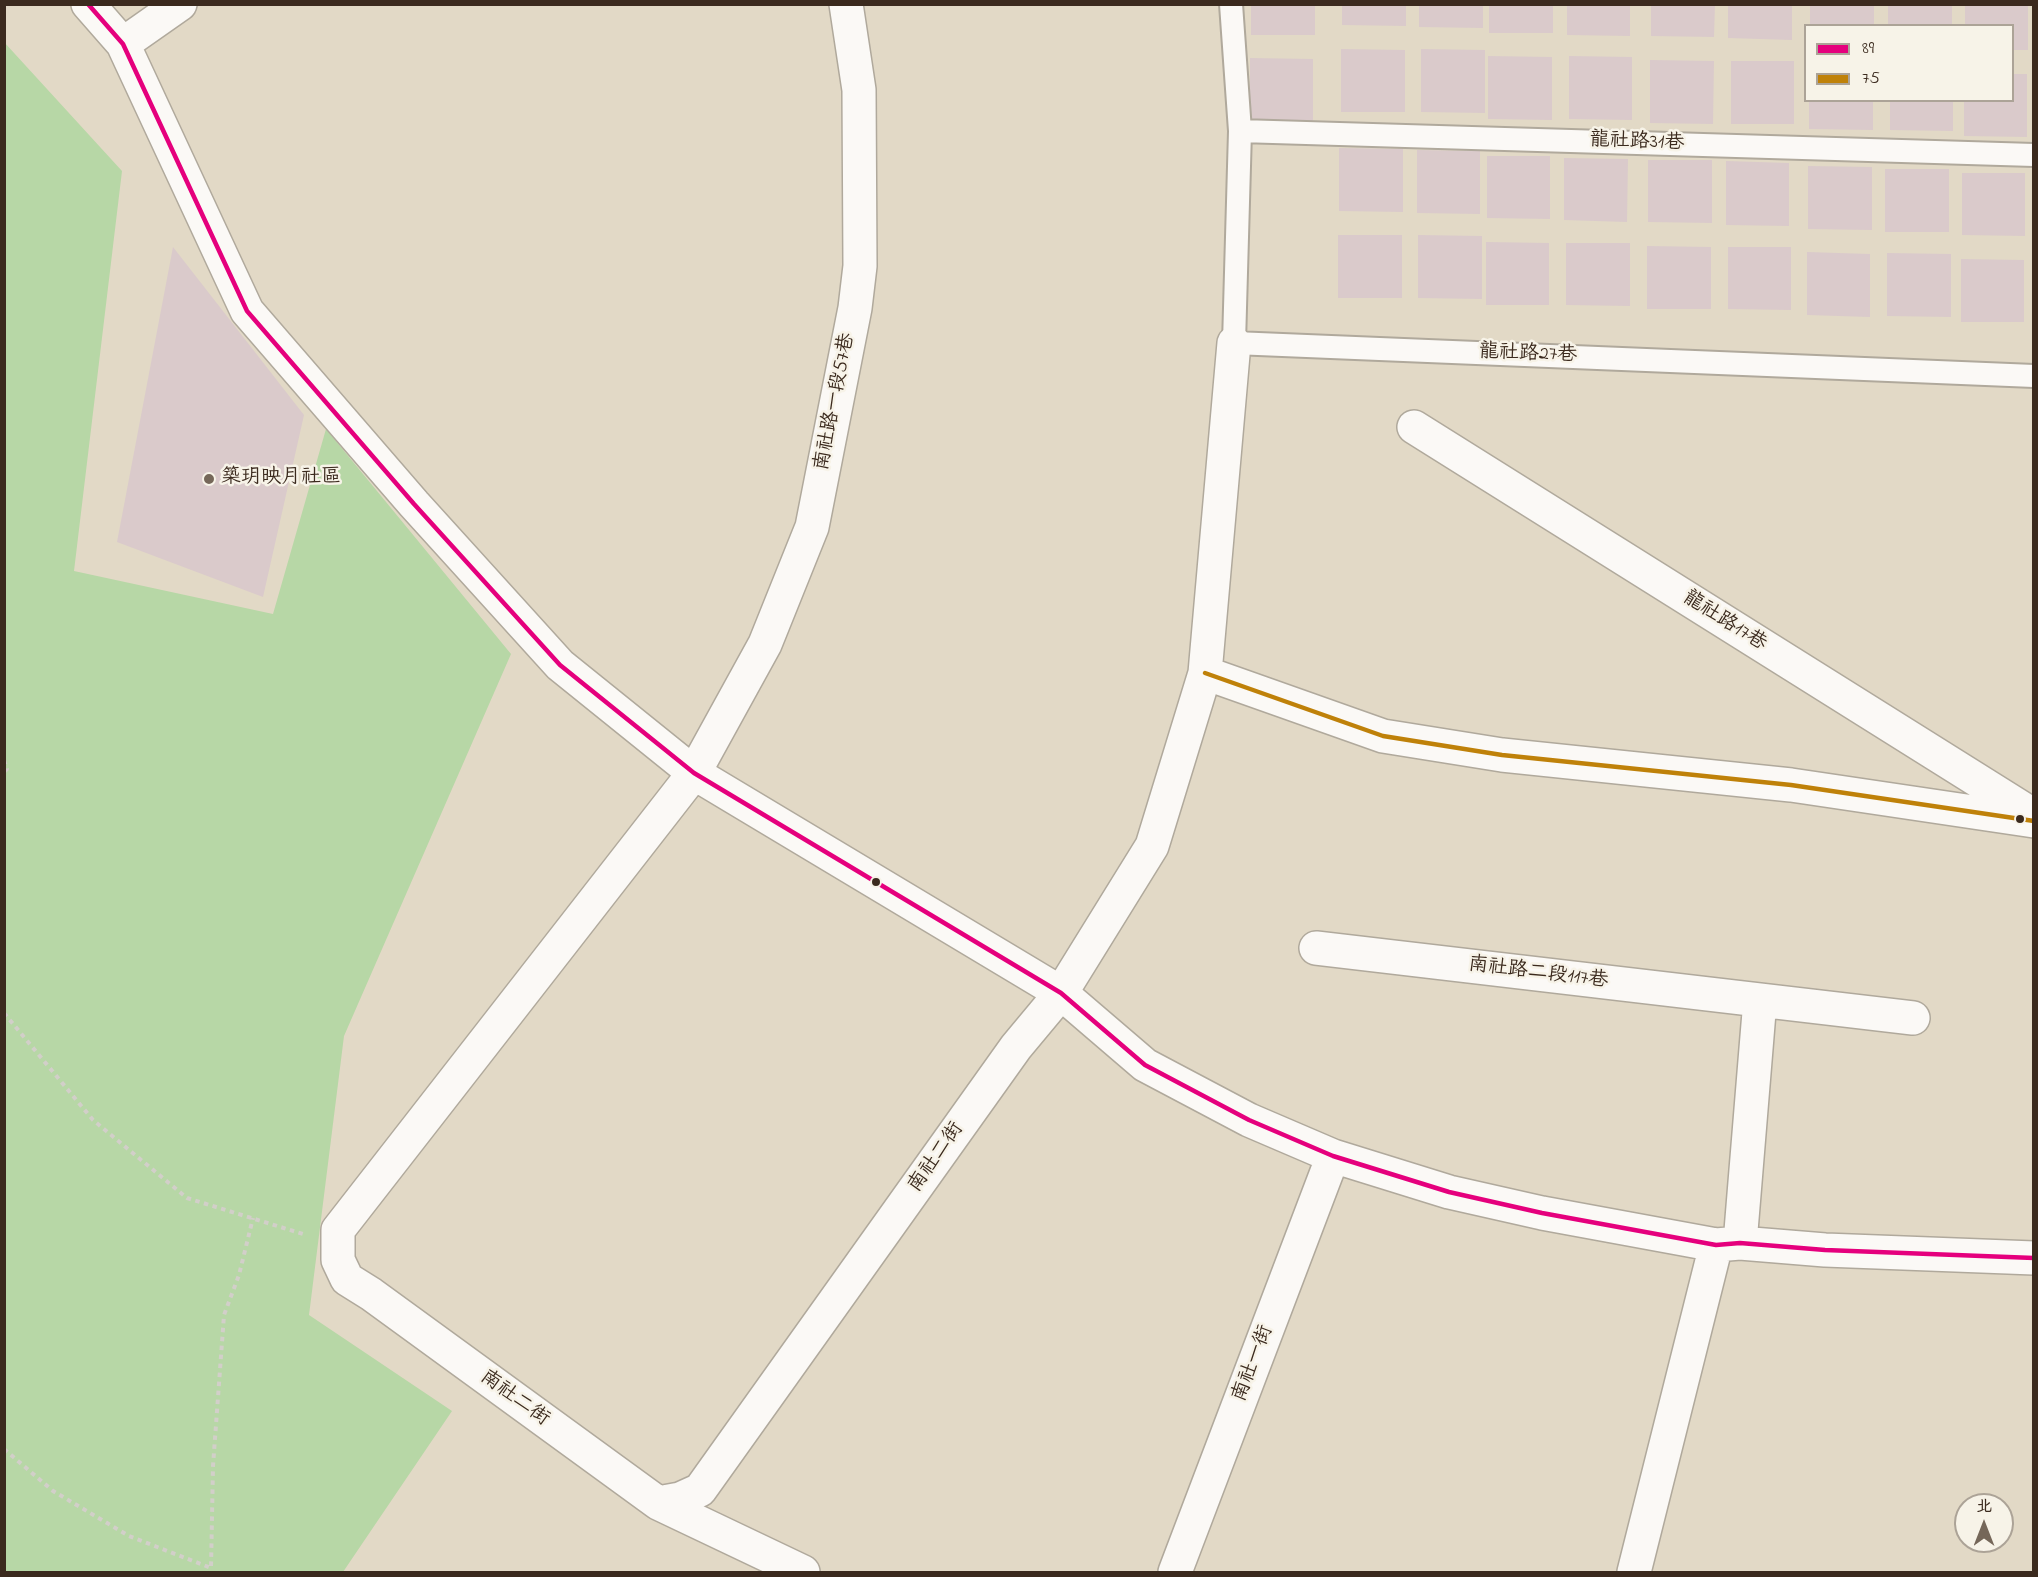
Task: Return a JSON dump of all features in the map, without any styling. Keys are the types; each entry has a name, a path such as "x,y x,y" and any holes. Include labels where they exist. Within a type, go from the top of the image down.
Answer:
{"street":[{"path":"88,4 123,44 247,311 414,504 560,665 694,773 1061,993 1145,1065 1248,1120 1333,1156 1449,1192 1542,1213 1728,1244 2034,1258"},
{"path":"123,44 180,4"},
{"name":"南社路一段57巷","path":"694,773 765,644 812,527 855,308 860,266 859,90 846,4"},
{"name":"南社二街","path":"338,1245 338,1260 347,1279 371,1294 658,1503 680,1499 700,1490 1016,1047 1061,993 1152,846 1205,673 1234,343"},
{"name":"龍社路17巷","path":"1414,427 2034,816"},
{"path":"1205,673 1383,736 1502,755 1791,785 2034,821"},
{"path":"338,1245 338,1230 353,1209 694,773"},
{"name":"南社路二段117巷","path":"1316,948 1913,1018"},
{"path":"1634,1572 1728,1244 1760,1000"},
{"name":"南社一街","path":"1175,1572 1333,1156"},
{"path":"658,1503 803,1572"}],"lane":[{"path":"1230,4 1240,131 1234,343"},
{"name":"龍社路31巷","path":"1240,131 2034,155"},
{"name":"龍社路27巷","path":"1234,343 2034,376"}],"path":[{"path":"4,760 7,769 4,772"},
{"path":"4,1013 93,1120 186,1198 338,1245"},
{"path":"4,1449 53,1491 129,1536 210,1568 213,1466 224,1315 239,1275 253,1218"}],"green space":[{"path":"4,42 122,171 74,571 273,614 326,429 511,654 344,1036 309,1315 452,1411 343,1572 5,1572"}],"building":[{"path":"1251,4 1315,4 1315,35 1251,35"},
{"path":"1342,4 1406,4 1406,26 1342,25"},
{"path":"1419,4 1483,4 1483,28 1419,27"},
{"path":"1489,4 1553,4 1553,33 1489,33"},
{"path":"1567,4 1630,4 1630,36 1567,35"},
{"path":"1651,4 1715,4 1714,37 1651,36"},
{"path":"1728,4 1792,4 1792,40 1728,38"},
{"path":"1810,4 1874,4 1874,24 1810,24"},
{"path":"1888,4 1952,4 1952,24 1888,24"},
{"path":"1965,4 2028,4 2028,50 2014,50 2014,24 1965,24"},
{"path":"1341,49 1405,50 1405,112 1341,112"},
{"path":"1421,49 1485,50 1485,113 1421,112"},
{"path":"1488,56 1552,57 1552,120 1488,119"},
{"path":"1569,56 1632,57 1632,120 1569,119"},
{"path":"1250,58 1313,59 1313,122 1250,121"},
{"path":"1650,60 1714,61 1713,124 1650,123"},
{"path":"1731,61 1794,61 1794,124 1731,124"},
{"path":"2014,74 2027,74 2027,137 1964,136 1964,102 2014,102"},
{"path":"1809,102 1873,102 1873,130 1809,129"},
{"path":"1890,102 1953,102 1953,131 1890,130"},
{"path":"1339,148 1403,149 1403,212 1339,211"},
{"path":"1417,150 1480,151 1480,214 1417,213"},
{"path":"1487,156 1550,156 1550,219 1487,218"},
{"path":"1564,158 1628,159 1627,222 1564,220"},
{"path":"1648,160 1712,160 1712,223 1648,222"},
{"path":"1726,161 1789,163 1789,226 1726,225"},
{"path":"1808,166 1872,167 1872,230 1808,229"},
{"path":"1885,169 1949,169 1949,232 1885,232"},
{"path":"1962,173 2025,173 2025,236 1962,235"},
{"path":"1338,235 1402,235 1402,298 1338,298"},
{"path":"1418,235 1482,236 1482,299 1418,298"},
{"path":"1486,242 1549,243 1549,305 1486,305"},
{"path":"1566,243 1630,243 1630,306 1566,305"},
{"path":"1647,246 1711,247 1711,309 1647,309"},
{"name":"築玥映月社區","path":"173,247 304,415 263,597 117,542"},
{"path":"1728,247 1791,247 1791,310 1728,309"},
{"path":"1807,252 1870,254 1870,317 1807,315"},
{"path":"1887,253 1951,254 1951,317 1887,316"},
{"path":"1961,259 2024,260 2024,322 1961,322"}],"transit line":[{"name":"89","path":"88,4 123,44 247,311 414,504 560,665 694,773 1061,993 1145,1065 1249,1120 1333,1156 1449,1192 1542,1213 1716,1245 1740,1243 1825,1250 2034,1258"},
{"name":"75","path":"1205,673 1383,736 1502,755 1791,785 2034,821"}],"place":[{"name":"築玥映月社區","path":"209,479"}]}
